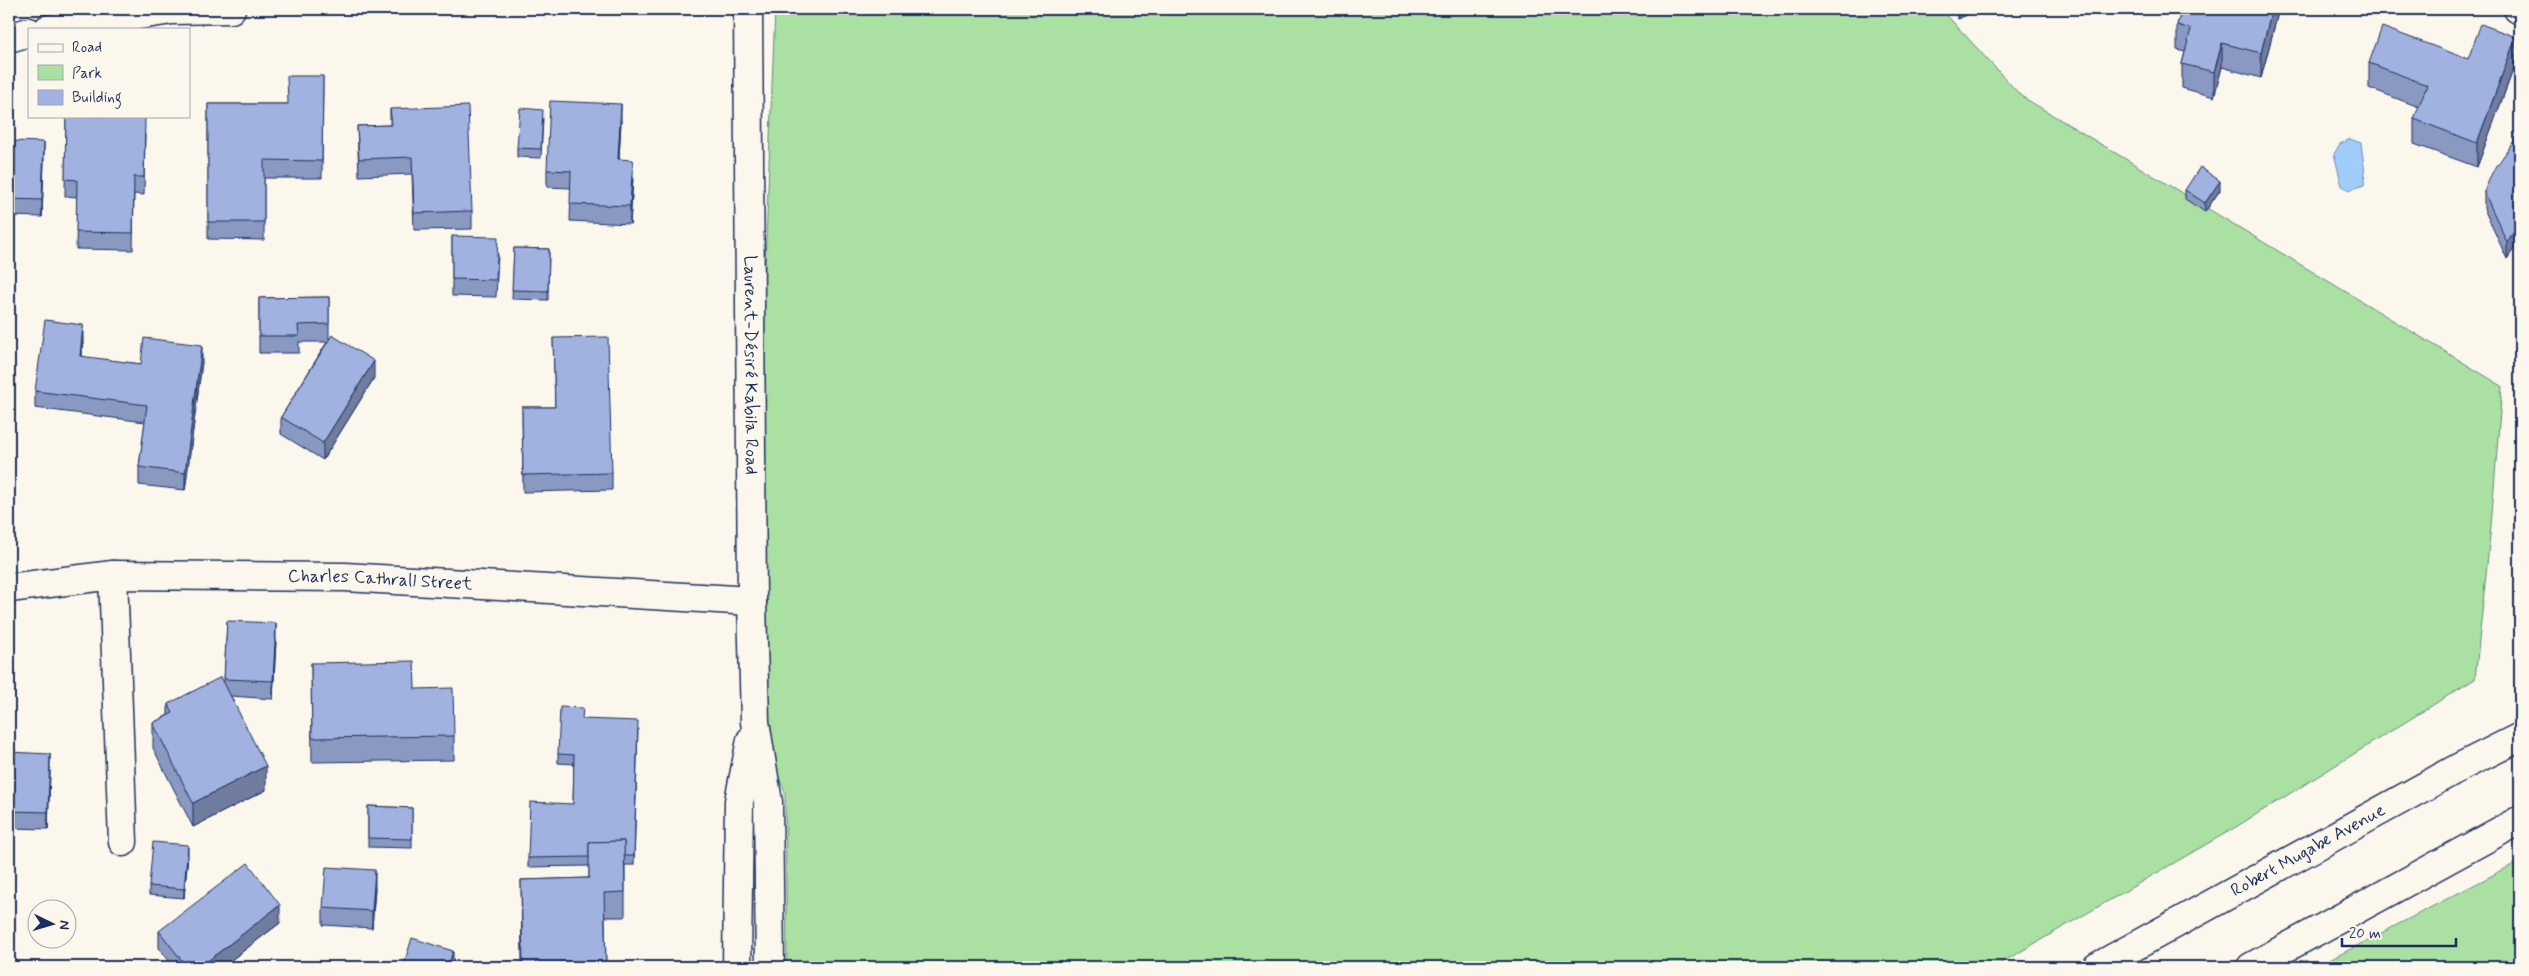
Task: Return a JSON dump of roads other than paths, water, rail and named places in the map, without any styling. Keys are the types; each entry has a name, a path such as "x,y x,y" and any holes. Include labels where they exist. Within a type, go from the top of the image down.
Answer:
{"street":[{"path":"55,28 172,10 231,9"},
{"name":"Laurent-Désiré Kabila Road","path":"748,9 752,601 755,722 768,802 770,967"},
{"path":"9,38 28,32"},
{"path":"113,575 123,842"},
{"name":"Charles Cathrall Street","path":"9,588 113,575 345,577 752,601"},
{"name":"Laurent-Désiré Kabila Road","path":"737,967 739,801 755,722"},
{"name":"Robert Mugabe Avenue","path":"2097,967 2460,767 2520,737"},
{"path":"2250,967 2520,820"}],"water":[{"path":"2350,139 2361,143 2365,173 2364,185 2350,190 2342,186 2334,154 2340,144"}]}
